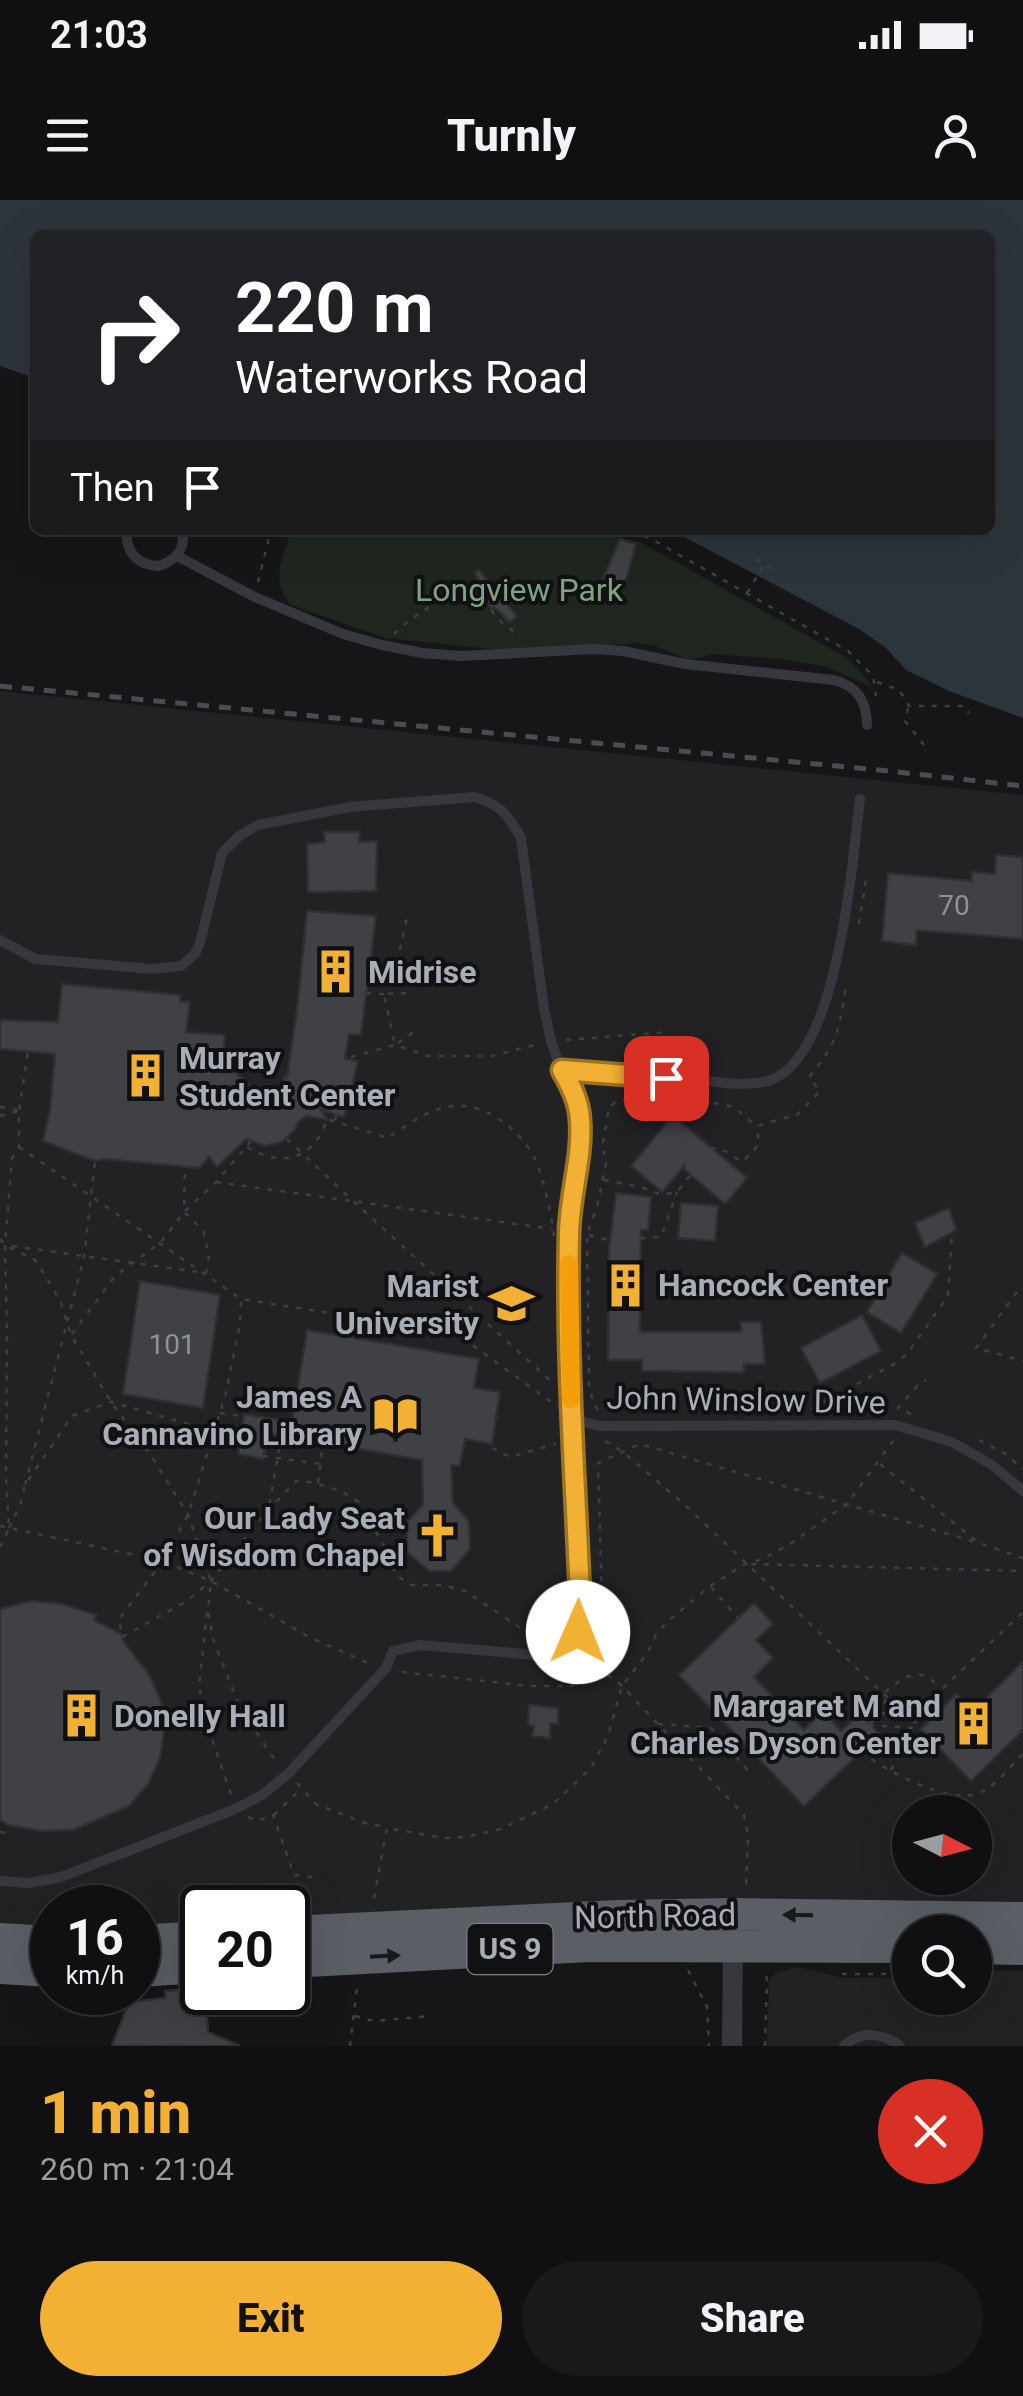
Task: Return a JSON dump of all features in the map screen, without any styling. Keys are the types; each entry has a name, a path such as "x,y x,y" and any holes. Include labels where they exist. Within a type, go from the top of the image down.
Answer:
{"highway":[{"name":"North Road","path":"310,1931 518,1919 1023,1918"},
{"name":"North Road","path":"310,1961 534,1948 737,1920 892,1944"},
{"path":"0,1938 30,1940"},
{"path":"992,1948 1023,1948"},
{"path":"0,1968 30,1970"}],"street":[{"path":"732,2046 737,1920"}],"lane":[{"path":"127,535 132,555 149,566 159,566 176,556 184,535"},
{"path":"176,556 255,597 382,646 460,656 624,650 685,664 842,682 861,696 867,725"},
{"path":"0,940 35,959 152,969 180,966 195,954 200,943 222,852 258,825 350,807 474,796 492,802 510,817 521,838 551,1041 574,1090 580,1120 568,1230 571,1438 581,1619 570,1644 548,1656 420,1645 393,1651 386,1668 288,1774 262,1795 61,1877 29,1883 0,1881"},
{"path":"562,1070 737,1083 768,1081 788,1070 820,1021 849,900 860,799"},
{"name":"John Winslow Drive","path":"571,1418 599,1426 895,1425 952,1442 992,1465 1023,1491"},
{"path":"844,2046 855,2037 881,2035 900,2046"}],"path":[{"path":"255,597 271,535"},
{"path":"644,535 848,651 876,682 874,708"},
{"path":"756,559 772,569"},
{"path":"747,593 764,564"},
{"path":"382,646 406,622 442,599 466,591 484,600 498,619 538,653"},
{"path":"876,682 899,690 909,706 905,720 924,745"},
{"path":"909,706 964,706 969,712"},
{"path":"858,929 867,879 866,860"},
{"path":"396,1046 384,994 406,921 412,918"},
{"path":"603,1418 592,1402 589,1386 587,1234 603,1180 606,1159 602,1149 609,1108 626,1099 724,1104 739,1108 757,1126 798,1114 820,1091 809,1077 825,1058 840,1026 848,972"},
{"path":"366,993 406,994"},
{"path":"334,1122 351,1057 396,1046 415,1032"},
{"path":"396,1046 428,1056 492,1056 551,1041 669,1032"},
{"path":"9,1528 5,1245 12,1158 19,1147 28,1052"},
{"path":"247,1147 276,1160 303,1154 322,1134 327,1119 388,1138 417,1118 442,1108 465,1106 494,1115 516,1133 536,1160 554,1242"},
{"path":"0,1107 20,1111"},
{"path":"0,1116 20,1111"},
{"path":"587,1234 608,1240 661,1237 677,1192 712,1148 725,1150 742,1162 760,1140 757,1126"},
{"path":"288,1138 558,1388 571,1418"},
{"path":"71,1335 115,1276 161,1242 252,1140"},
{"path":"19,1147 240,1299 445,1332 471,1344 571,1418"},
{"path":"0,1546 20,1505 84,1256 95,1161"},
{"path":"185,1167 184,1212 203,1230 209,1256 206,1273"},
{"path":"603,1180 644,1188 662,1196 677,1192"},
{"path":"216,1182 553,1229"},
{"path":"807,1412 907,1354 948,1296 952,1232"},
{"path":"0,1239 34,1260 61,1302 71,1335 111,1402 188,1515 211,1581 208,1610 212,1639 240,1708 280,1768 316,1804 387,1828 443,1838 465,1837 501,1829 554,1804 591,1768 608,1736 622,1686 666,1622 710,1586 745,1564 790,1544 847,1504 892,1444 895,1425"},
{"path":"5,1245 206,1273"},
{"path":"1017,1292 976,1348 1023,1361"},
{"path":"240,1299 240,1324 220,1412 188,1515 163,1560 119,1619 122,1636 187,1601 211,1581 296,1481 341,1491 360,1502 396,1574 411,1586 442,1585 466,1591 545,1644 563,1650 571,1686"},
{"path":"898,1408 926,1380"},
{"path":"25,1485 72,1416 111,1402 214,1432"},
{"path":"220,1412 284,1422 269,1509"},
{"path":"492,1448 510,1457 571,1438"},
{"path":"607,1442 685,1506 885,1695 920,1714"},
{"path":"318,1484 324,1443"},
{"path":"737,1920 748,1835 744,1815 622,1686 608,1676 602,1636 598,1463 640,1444 1023,1558"},
{"path":"264,1456 320,1464"},
{"path":"879,1463 979,1543"},
{"path":"0,1526 163,1560 369,1664 426,1676 529,1686 571,1686 608,1676"},
{"path":"745,1564 1023,1571"},
{"path":"211,1581 199,1686 233,1810 257,1820 273,1815 302,1788"},
{"path":"710,1586 738,1618"},
{"path":"937,1712 941,1690 1023,1612"},
{"path":"914,1728 869,1725 882,1713 885,1695 902,1679 917,1674 932,1678 941,1690"},
{"path":"882,1713 920,1714"},
{"path":"890,1772 920,1714"},
{"path":"658,1724 711,1728 751,1774"},
{"path":"861,1752 890,1772 944,1792 967,1796 990,1786 1023,1754"},
{"path":"273,1815 294,1875 318,1878"},
{"path":"374,1898 387,1828"},
{"path":"0,1832 8,1834"},
{"path":"688,1972 707,2007 708,2046"},
{"path":"764,2046 767,1979"},
{"path":"350,2046 357,1988"},
{"path":"355,2016 374,2020 431,2016"}],"shaded area":[{"path":"0,200 1023,200 1023,718 949,691 906,670 886,648 859,629 680,535 995,535 995,230 30,230 30,376 0,366"},
{"name":"Marist University","path":"0,691 1023,795 1023,1919 992,1921 992,1915 892,1915 892,1926 310,1960 310,1885 180,1885 180,1968 160,1970 160,1885 30,1885 30,1970 0,1969"},
{"path":"798,1967 843,1978 892,1978 892,2015 992,2015 992,1970 1023,1971 1023,2046 767,2046 769,1981 776,1973"}],"green space":[{"name":"Longview Park","path":"290,535 611,535 642,543 849,659 873,687 827,667 715,654 689,660 640,643 511,651 385,638 291,605 279,578"}],"building":[{"path":"620,539 636,544 624,586 603,579"},
{"path":"479,570 497,587 496,591 517,616 510,622 482,596 450,591 479,581 475,573"},
{"path":"324,832 360,832 359,842 377,841 376,891 308,892 307,844 325,842"},
{"path":"996,855 1023,857 1023,939 917,930 916,945 882,941 888,873 972,881 972,872 995,874"},
{"name":"Murray Student Center","path":"307,911 376,916 361,1035 349,1034 345,1059 358,1061 344,1117 321,1110 328,1120 307,1116 282,1142 265,1146 246,1139 217,1167 209,1157 199,1168 95,1161 43,1141 55,1054 0,1049 0,1020 58,1022 62,984 180,995 180,1001 190,1002 186,1032 225,1035 223,1060 252,1088 283,1088 297,1010"},
{"path":"673,1115 747,1178 725,1204 684,1166 662,1192 631,1166"},
{"name":"Hancock Center","path":"616,1193 651,1197 648,1230 641,1230 640,1332 741,1332 741,1322 761,1322 765,1364 744,1364 744,1372 642,1371 642,1360 608,1360 609,1249"},
{"path":"681,1203 718,1206 715,1241 678,1238"},
{"path":"949,1208 956,1230 925,1247 915,1223"},
{"path":"902,1253 937,1274 901,1333 867,1312"},
{"path":"140,1281 220,1295 203,1408 123,1394"},
{"path":"862,1315 881,1351 820,1383 801,1348"},
{"name":"James A Cannavino Library","path":"307,1330 479,1359 474,1388 500,1392 492,1444 465,1439 460,1466 451,1465 453,1503 469,1521 470,1549 451,1571 429,1571 407,1552 407,1522 423,1505 422,1460 267,1433 263,1459 238,1454 244,1414 292,1423"},
{"name":"Donelly Hall","path":"31,1601 62,1604 96,1615 94,1620 121,1634 150,1676 161,1702 164,1730 160,1758 148,1784 129,1806 73,1830 40,1831 0,1820 0,1609"},
{"path":"754,1603 773,1624 756,1640 773,1658 754,1677 804,1730 823,1711 841,1731 860,1713 879,1734 804,1806 679,1675"},
{"name":"Margaret M and Charles Dyson Center","path":"1023,1662 1023,1730 971,1781 921,1729 956,1694 973,1711"},
{"path":"529,1705 558,1708 558,1724 550,1723 550,1738 532,1736"},
{"path":"180,1990 180,2015 207,2015 208,2032 240,2046 112,2046 124,2015 160,2015 160,1999 166,1998 165,1991"}],"railway":[{"path":"0,686 1023,786"}],"slow traffic":[{"path":"569,1264 571,1399"}],"place":[{"name":"Midrise","path":"335,972"},
{"name":"Murray Student Center","path":"146,1076"},
{"name":"Hancock Center","path":"625,1285"},
{"name":"Marist University","path":"512,1304"},
{"name":"James A Cannavino Library","path":"395,1415"},
{"name":"Our Lady Seat of Wisdom Chapel","path":"438,1536"},
{"name":"Donelly Hall","path":"81,1716"},
{"name":"Margaret M and Charles Dyson Center","path":"974,1724"}],"route":[{"path":"578,1632 581,1619 571,1438 568,1230 580,1120 574,1090 562,1070 666,1078"}]}
